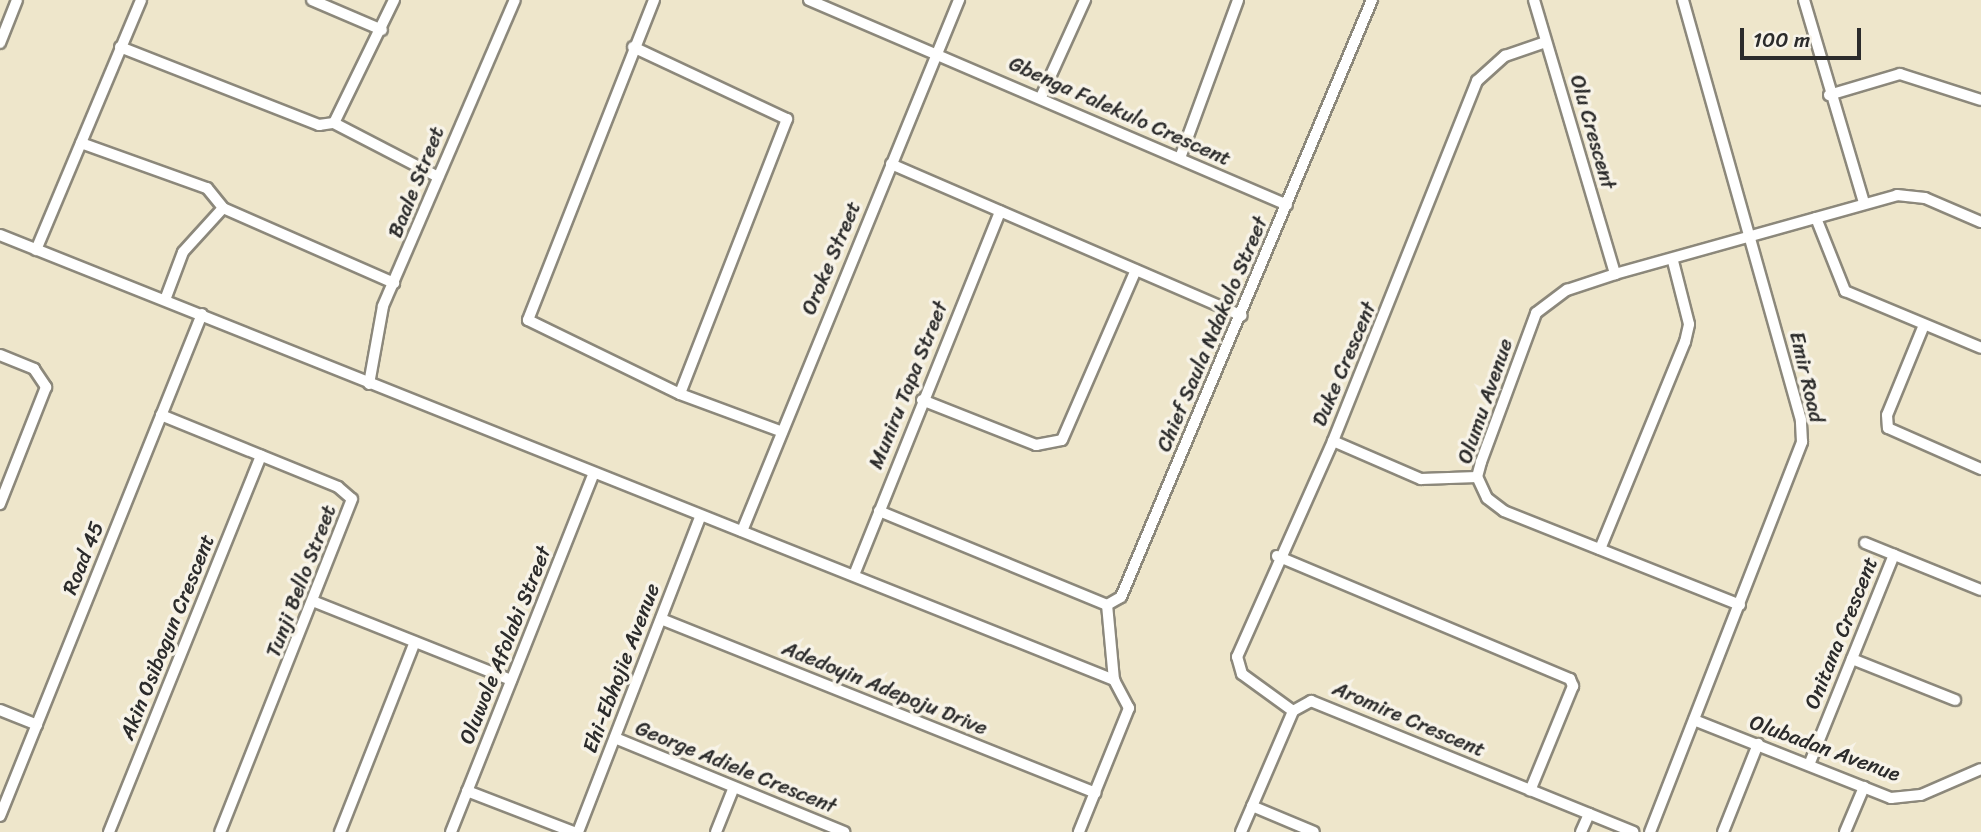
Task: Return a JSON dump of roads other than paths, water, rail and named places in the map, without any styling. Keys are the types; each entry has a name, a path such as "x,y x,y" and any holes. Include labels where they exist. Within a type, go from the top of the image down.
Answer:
{"street":[{"path":"0,43 17,0"},
{"path":"36,250 141,0"},
{"path":"312,0 382,30"},
{"path":"334,123 382,30 394,0"},
{"name":"Baale Street","path":"369,384 373,337 438,177 515,0"},
{"path":"653,0 528,320 680,394 780,431"},
{"name":"Gbenga Falekulo Crescent","path":"808,0 825,3 1287,205"},
{"name":"Oroke Street","path":"742,531 780,431 959,0"},
{"path":"1041,97 1085,0"},
{"path":"1180,158 1238,0"},
{"name":"Chief Saula Ndakolo Street","path":"1107,605 1121,597 1242,316 1372,0"},
{"name":"Olu Crescent","path":"1534,0 1615,274"},
{"name":"Emir Road","path":"1650,832 1802,442 1801,420 1683,0"},
{"path":"1804,0 1829,95 1864,202"},
{"name":"Duke Crescent","path":"1293,711 1237,665 1277,556 1333,441 1478,81 1505,56 1546,42"},
{"path":"120,47 319,125 334,123 438,177"},
{"path":"633,47 787,119 680,394"},
{"path":"1829,95 1900,74 1981,100"},
{"path":"81,143 207,188 223,208 394,283"},
{"path":"891,164 1242,316"},
{"path":"1750,237 1864,202 1897,195 1925,198 1981,222"},
{"path":"164,300 183,252 223,208"},
{"name":"Muniru Tapa Street","path":"854,575 1000,211"},
{"path":"1816,218 1845,292 1981,348"},
{"path":"0,235 202,314 700,517 854,575 1114,680 1125,693 1129,708 1079,832"},
{"name":"Olumu Avenue","path":"1740,605 1504,511 1478,477 1536,313 1567,290 1750,237"},
{"path":"1600,549 1685,342 1689,324 1673,261"},
{"path":"922,400 1036,445 1062,440 1136,270"},
{"name":"Road 45","path":"0,816 202,314"},
{"path":"1924,325 1887,415 1888,428 1981,469"},
{"path":"0,355 34,369 46,387 0,504"},
{"name":"Tunji Bello Street","path":"161,415 351,496 315,602 220,832"},
{"path":"1333,441 1421,479 1478,477"},
{"name":"Akin Osibogun Crescent","path":"108,832 261,456"},
{"name":"Oluwole Afolabi Street","path":"451,832 594,473"},
{"path":"879,511 1107,605 1114,680"},
{"name":"Ehi-Ebhojie Avenue","path":"578,832 700,517"},
{"name":"Onitana Crescent","path":"1865,543 1981,590"},
{"name":"Onitana Crescent","path":"1809,765 1894,555"},
{"path":"1277,556 1570,679 1573,686 1530,791"},
{"path":"315,602 511,680"},
{"name":"Adedoyin Adepoju Drive","path":"661,619 1095,793"},
{"path":"340,832 415,642"},
{"path":"1852,659 1955,700"},
{"name":"Aromire Crescent","path":"1293,711 1319,702 1633,832"},
{"path":"0,710 37,725"},
{"path":"1241,832 1293,711"},
{"name":"Olubadan Avenue","path":"1694,720 1864,788 1907,797 1981,769"},
{"name":"George Adiele Crescent","path":"615,738 844,832"},
{"path":"1723,832 1758,744"},
{"path":"716,832 734,787"},
{"path":"1845,832 1864,788"},
{"path":"467,791 573,832"},
{"path":"1252,806 1314,832"},
{"path":"1581,832 1588,814"}]}
